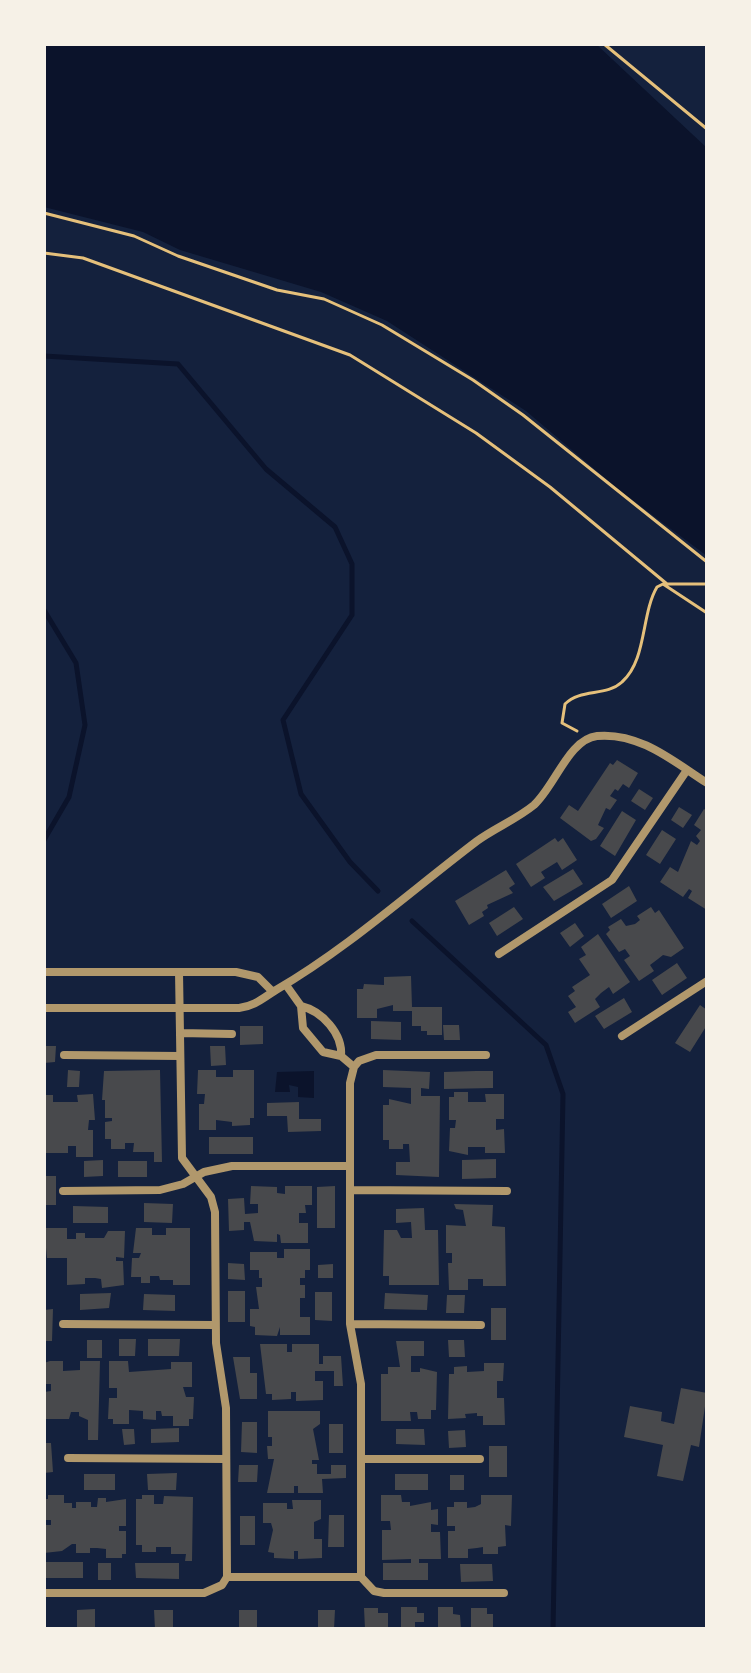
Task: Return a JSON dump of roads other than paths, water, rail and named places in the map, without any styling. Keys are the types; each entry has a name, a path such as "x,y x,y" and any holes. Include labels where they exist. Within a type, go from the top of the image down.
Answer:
{"street":[{"path":"44,1008 249,1007 318,964 487,833 534,805 562,771 572,750 588,738 599,736 637,742 663,754 707,783"},
{"path":"499,954 612,880 687,770"},
{"path":"44,972 247,974 267,984 273,992"},
{"path":"44,1593 204,1593 222,1585 227,1577 225,1394 215,1325 215,1212 211,1197 186,1168 180,1147 179,972"},
{"path":"622,1036 707,981"},
{"path":"286,985 301,1006 320,1015 338,1037 341,1056"},
{"path":"301,1006 303,1028 323,1052 341,1056 354,1067"},
{"path":"180,1033 232,1034"},
{"path":"64,1055 180,1056"},
{"path":"486,1055 376,1055 359,1061 354,1067 350,1083 350,1324 360,1371 361,1577 374,1591 384,1593 504,1593"},
{"path":"63,1191 160,1190 232,1166 350,1166"},
{"path":"350,1190 507,1191"},
{"path":"63,1324 215,1325"},
{"path":"350,1324 481,1325"},
{"path":"68,1458 226,1459"},
{"path":"361,1459 480,1459"},
{"path":"227,1577 361,1577"}],"water":[{"path":"44,44 596,44 707,148 707,556 619,490 526,411 387,321 321,292 180,250 143,232 44,207"},
{"path":"314,1071 314,1098 298,1097 298,1087 289,1085 290,1092 275,1092 277,1072"}],"waterway":[{"path":"44,356 178,364 266,469 335,527 352,564 352,615 283,720 301,794 350,862 378,891"},
{"path":"44,610 76,663 85,725 69,797 44,840"},
{"path":"412,921 546,1045 563,1094 553,1629"}]}
